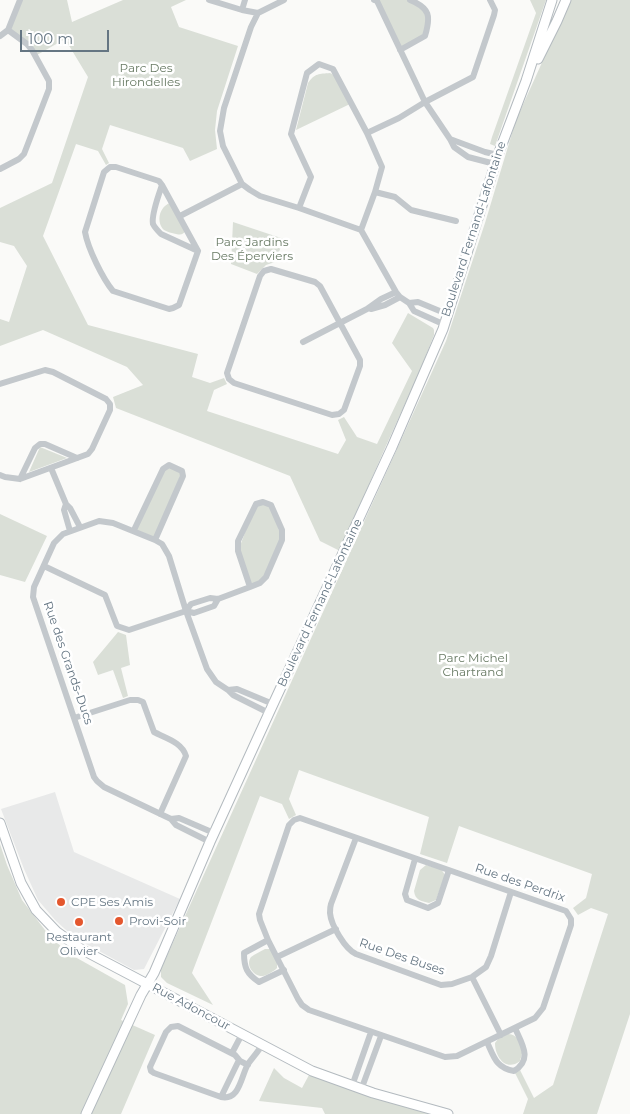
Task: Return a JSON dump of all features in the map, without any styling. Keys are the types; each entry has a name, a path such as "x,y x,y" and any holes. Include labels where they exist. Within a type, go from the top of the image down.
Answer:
{"street":[{"path":"0,36 8,30 20,0"},
{"path":"210,0 258,13"},
{"path":"242,10 245,0"},
{"path":"284,0 258,13 251,27 224,108 220,131 224,146 242,184 260,196 300,208 360,230 398,294 409,303 414,311 444,324"},
{"path":"376,0 425,102 450,139 496,160"},
{"path":"400,50 425,36 429,24 425,8 410,0"},
{"path":"367,133 399,118 473,77 494,15 494,6 490,0"},
{"name":"Boulevard Fernand-Lafontaine","path":"86,1114 141,995 154,973 214,833 392,447 443,329 496,160 526,81 552,0"},
{"name":"Boulevard Fernand-Lafontaine","path":"526,81 566,1"},
{"path":"0,168 19,159 24,154 49,89 49,81 32,50 8,30"},
{"path":"300,208 311,177 291,134 307,73 319,64 333,69 382,166 375,192 360,230"},
{"path":"110,167 116,167 158,181 162,185 198,251 179,305 169,309 113,291 107,284 87,241 85,232 104,172 110,167"},
{"path":"180,216 242,184"},
{"path":"162,185 153,218 156,230 198,251"},
{"path":"375,192 395,197 411,210 456,221"},
{"path":"271,269 315,282 320,286 340,323 360,360 360,366 344,410 339,414 332,415 234,383 229,379 227,373 260,276 264,271 271,269"},
{"path":"303,342 367,309 381,299 398,294"},
{"path":"409,303 418,302 447,314"},
{"path":"0,384 45,370 53,372 106,399 110,404 110,410 88,454 20,479 5,477 0,474"},
{"path":"20,479 35,448 40,444 45,444 77,458"},
{"path":"134,530 163,469 169,465 182,471 183,476 155,540"},
{"path":"51,468 66,504 80,527"},
{"path":"44,566 105,595 117,626 129,630 186,610 194,613 214,606 218,599 260,583 266,576 282,540 282,530 271,505 264,502 256,504 238,540 238,551 250,586"},
{"path":"66,504 64,510 70,531"},
{"name":"Rue des Grands-Ducs","path":"210,842 176,825 171,819 104,787 94,776 33,597 34,587 54,543 63,534 99,521 113,522 162,544 169,556 207,669 216,682 233,695 269,713"},
{"path":"228,690 237,689 273,704"},
{"path":"74,718 130,700 143,702 154,732 179,745 184,750 186,756 160,814"},
{"name":"Rue des Grands-Ducs","path":"171,819 179,818 214,833"},
{"name":"Rue des Perdrix","path":"300,818 356,838 566,911 571,919 571,924 543,1008 535,1018 457,1056 445,1057 309,1010 302,1005 268,940 260,920 259,911 289,825 294,820 300,818"},
{"name":"Rue Adoncour","path":"0,823 21,883 36,910 57,932 81,949 312,1071 390,1099 448,1114"},
{"name":"Rue Des Buses","path":"356,838 331,904 330,912 336,929 346,947 350,951 441,985 452,984 472,977 486,967 512,892"},
{"path":"415,859 405,894 407,900 428,908 438,904 449,870"},
{"path":"277,957 336,929"},
{"path":"268,940 244,954 244,964 250,976 259,982 284,970"},
{"path":"472,977 500,1035"},
{"path":"248,1065 232,1053 182,1027 173,1026 166,1032 151,1065 151,1070 154,1073 228,1098 234,1094 248,1065 262,1045"},
{"path":"487,1042 496,1062 501,1067 514,1071 523,1064 525,1058 525,1049 515,1028"},
{"path":"356,1088 370,1032"},
{"path":"232,1053 242,1034"},
{"path":"356,1088 381,1036"},
{"path":"221,1097 239,1060"}],"shaded area":[{"path":"55,792 74,852 180,899 144,969 134,970 75,938 56,921 38,900 1,809"}],"green space":[{"name":"Parc Des Hirondelles","path":"21,0 67,0 72,22 123,0 186,0 171,7 179,27 238,46 217,111 215,130 217,149 190,161 183,148 110,125 102,149 109,163 106,165 98,151 76,144 43,236 88,325 198,354 192,377 210,383 224,378 227,384 214,390 207,411 338,454 346,440 338,420 344,417 357,437 377,444 412,371 392,343 408,313 433,328 434,335 419,373 340,551 320,541 290,476 116,408 113,397 143,385 127,367 43,330 0,346 0,319 9,322 27,266 14,246 0,242 0,208 52,183 88,77 65,39 37,55 31,44 9,29"},
{"path":"377,0 410,0 428,14 425,36 400,50"},
{"path":"530,0 546,0 495,146 490,144 492,137 536,13"},
{"name":"Parc Michel Chartrand","path":"571,0 630,0 630,1014 597,1114 523,1114 528,1099 515,1073 520,1070 534,1098 553,1085 608,914 591,908 578,915 573,908 586,898 592,874 459,826 447,863 420,854 429,817 299,770 289,799 296,815 289,819 282,804 260,796 192,973 213,1005 167,983 161,977 161,969 446,341 485,223 516,120 566,7"},
{"path":"330,73 334,75 350,104 296,130 308,83 313,77"},
{"path":"170,203 186,230 182,234 165,231 160,223 161,211"},
{"name":"Parc Jardins Des Éperviers","path":"233,222 284,239 275,262 266,265 257,274 231,264"},
{"path":"40,447 67,458 29,472"},
{"path":"169,465 182,471 155,540 134,530 163,469"},
{"path":"256,504 271,505 282,540 266,577 250,587 238,551"},
{"path":"0,514 47,536 25,582 0,575"},
{"path":"118,632 126,635 130,665 121,668 128,696 123,698 113,670 98,675 93,662"},
{"path":"0,844 22,900 48,934 68,953 125,985 128,1004 121,1020 155,1035 121,1114 0,1114"},
{"path":"426,865 441,869 445,875 436,900 429,903 417,898 414,891 420,870"},
{"path":"265,949 270,949 277,961 277,968 267,975 256,975 251,970 249,960"},
{"path":"507,1034 513,1035 519,1041 523,1050 520,1061 510,1065 499,1058 495,1043"},
{"path":"274,1068 284,1078 302,1088 309,1075 430,1114 325,1114 322,1108 259,1101"}],"place":[{"name":"CPE Ses Amis","path":"61,902"},
{"name":"Provi-Soir","path":"119,921"},
{"name":"Restaurant Olivier","path":"79,922"}]}
